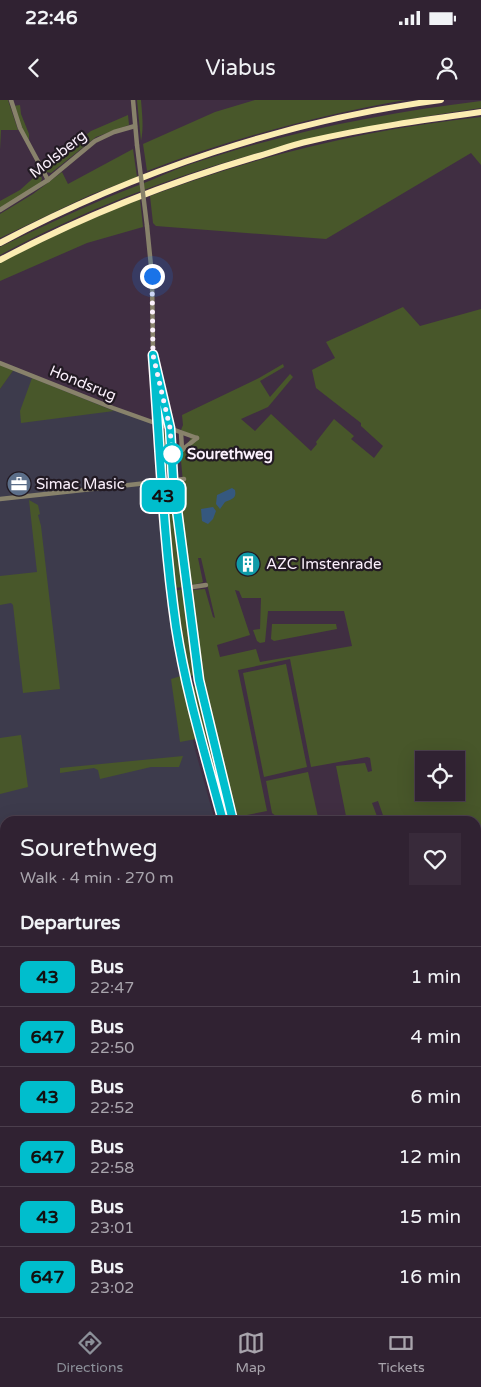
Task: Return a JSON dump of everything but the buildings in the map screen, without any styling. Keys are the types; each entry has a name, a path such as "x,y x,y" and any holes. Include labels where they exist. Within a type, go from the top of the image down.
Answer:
{"highway":[{"path":"0,243 87,201 157,172 234,146 378,110 441,100"},
{"path":"0,260 28,245 97,214 166,185 205,172 308,142 385,125 481,112"}],"street":[{"path":"11,100 20,128 48,180"},
{"path":"133,100 152,276 153,355 169,575 176,629 189,691 222,816"},
{"name":"Molsberg","path":"0,210 48,180 95,141 114,132 135,126"},
{"path":"153,355 170,428 173,479 199,680 232,816"},
{"name":"Hondsrug","path":"0,363 181,433"},
{"path":"0,499 184,478"},
{"path":"186,588 206,585"}],"shaded area":[{"path":"15,368 151,423 162,553 170,613 194,746 214,816 0,816 0,389"}],"green space":[{"path":"0,100 8,100 18,130 1,130 0,150"},
{"path":"137,100 141,100 143,126 141,141"},
{"path":"255,100 405,100 339,113 274,129 211,148 147,171 143,144 215,112"},
{"path":"481,101 481,108 418,118 294,143 234,160 116,201 58,226 0,255 0,247 104,199 188,165 296,134 370,118"},
{"path":"20,105 21,114 29,134 29,142 13,106"},
{"path":"128,115 129,125 96,137 51,173 46,172 43,168 91,131"},
{"path":"481,117 481,165 471,153 326,239 156,226 153,223 150,196 231,168 354,137 438,122"},
{"path":"133,149 137,177 90,195 0,238 0,214 33,194 62,172 68,184"},
{"path":"40,172 42,179 40,184 0,208 0,201 20,190"},
{"path":"140,199 143,227 87,243 0,281 0,262 75,226"},
{"path":"403,307 420,326 481,309 481,816 383,816 378,801 372,803 377,816 346,816 336,766 365,763 368,772 372,771 370,758 311,767 290,659 238,670 267,811 237,816 207,702 190,595 193,590 205,589 213,617 215,618 201,558 198,558 203,582 194,585 189,582 179,483 183,482 180,450 186,448 192,435 181,430 183,425 182,415 259,378 283,364 284,367 260,381 270,397 290,374 293,377 268,407 241,419 255,431 271,414 311,451 334,419 354,436 351,439 374,458 383,446 361,426 361,423 316,388 312,370 335,358 326,342","holes":["235,590 239,591 242,598 261,598 260,629 253,630 257,641 260,643 265,642 268,611 344,611 352,646 260,662 256,649 220,657 217,645 250,635"]},
{"path":"0,362 15,368 0,389"},
{"path":"32,378 114,411 21,423 20,411"},
{"path":"157,388 166,422 163,423 160,421"},
{"path":"167,431 171,470 162,471 161,432"},
{"path":"166,484 173,493 185,587 172,588 163,485"},
{"path":"29,500 38,505 40,514 38,515 41,526 60,689 23,693 13,605 11,603 0,605 0,576 37,572"},
{"path":"185,589 196,672 192,676 187,674 172,591"},
{"path":"272,624 336,624 337,629 274,641 271,639"},
{"path":"286,664 307,767 264,777 243,673"},
{"path":"181,676 196,739 180,742 171,679"},
{"path":"193,686 199,688 211,741 203,743 190,690"},
{"path":"21,735 28,787 0,794 0,738"},
{"path":"211,743 229,816 223,816 204,745"},
{"path":"183,756 179,767 151,767 100,779 98,770 94,768 60,773 60,768"},
{"path":"308,772 318,816 276,816 272,813 266,781"}],"water":[{"path":"232,488 235,490 234,497 225,502 220,509 216,504 217,495"},
{"path":"213,507 216,511 213,519 208,524 202,521 201,509"}],"bus line":[{"name":"43","path":"222,816 187,683 176,629 169,575 161,480 153,355 170,428 173,479 199,680 232,816"}],"place":[{"name":"Sourethweg","path":"172,454"},
{"name":"Simac Masic","path":"19,484"},
{"name":"AZC Imstenrade","path":"248,564"}],"route":[{"path":"152,276 153,355 170,428 172,454"}]}
